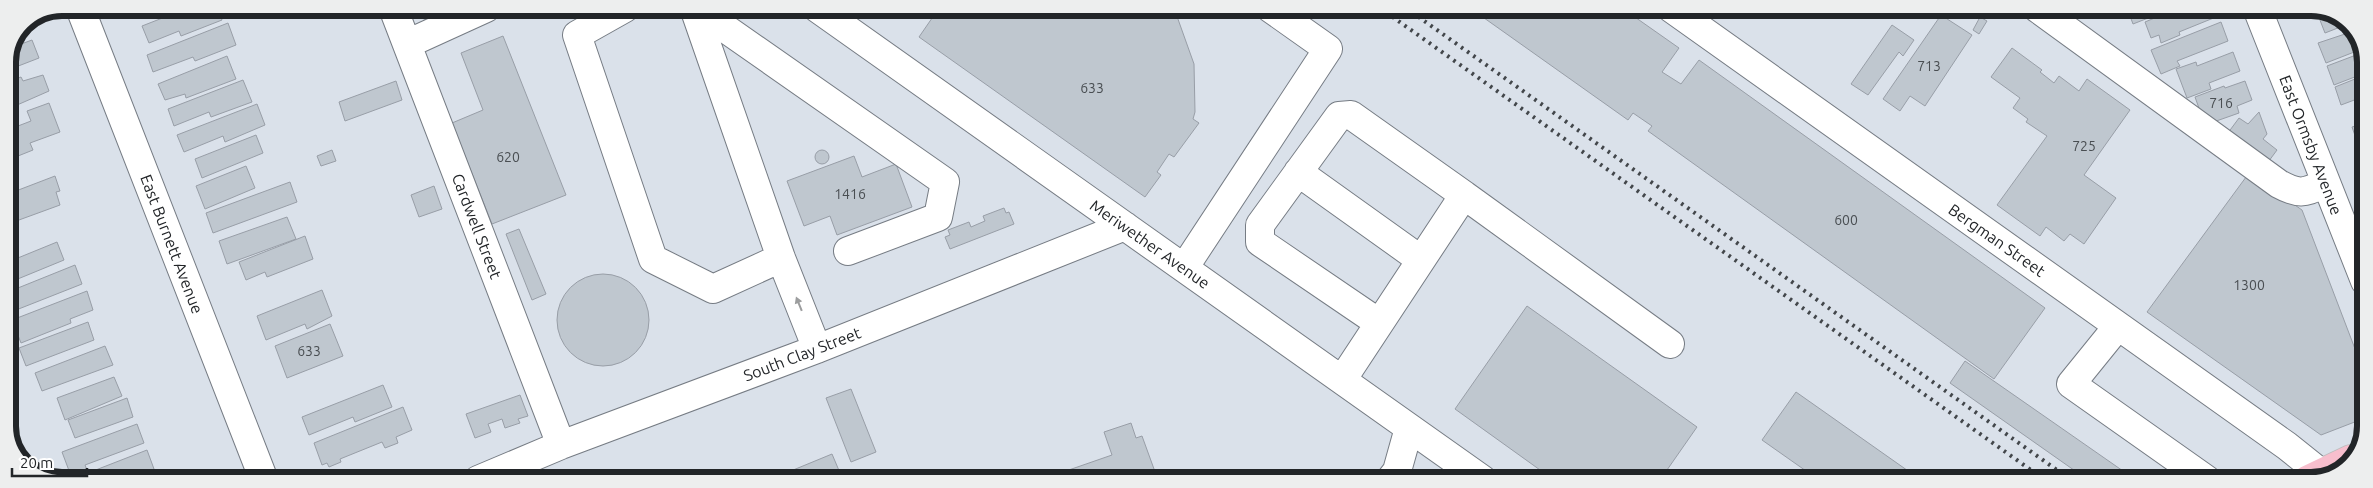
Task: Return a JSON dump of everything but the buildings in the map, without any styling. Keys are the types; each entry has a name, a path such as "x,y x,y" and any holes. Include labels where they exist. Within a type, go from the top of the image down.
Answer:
{"street":[{"name":"East Burnett Avenue","path":"83,16 261,472"},
{"name":"Cardwell Street","path":"395,16 561,445"},
{"path":"407,44 468,16"},
{"path":"611,16 577,35 652,259 713,289 781,258"},
{"path":"698,16 781,258 817,349"},
{"path":"706,16 945,182 938,217 848,251"},
{"name":"Meriwether Avenue","path":"828,16 1472,472"},
{"path":"1184,268 1328,49 1281,16"},
{"name":"Bergman Street","path":"1682,16 2287,446 2310,472"},
{"path":"2048,16 2279,184 2294,192 2303,193 2326,183"},
{"name":"East Ormsby Avenue","path":"2261,16 2326,183 2355,225"},
{"path":"1379,323 1260,242 1260,225 1339,116 1351,115 1464,194 1670,344"},
{"path":"1298,172 1422,260"},
{"path":"1342,380 1464,194"},
{"name":"South Clay Street","path":"497,472 561,445 817,349 1125,226"},
{"path":"2118,326 2072,384 2197,472"},
{"path":"1394,472 1409,428"},
{"path":"1403,472 1446,454"}],"railway":[{"path":"1391,16 2034,472"},
{"path":"1417,16 2060,472"}]}
